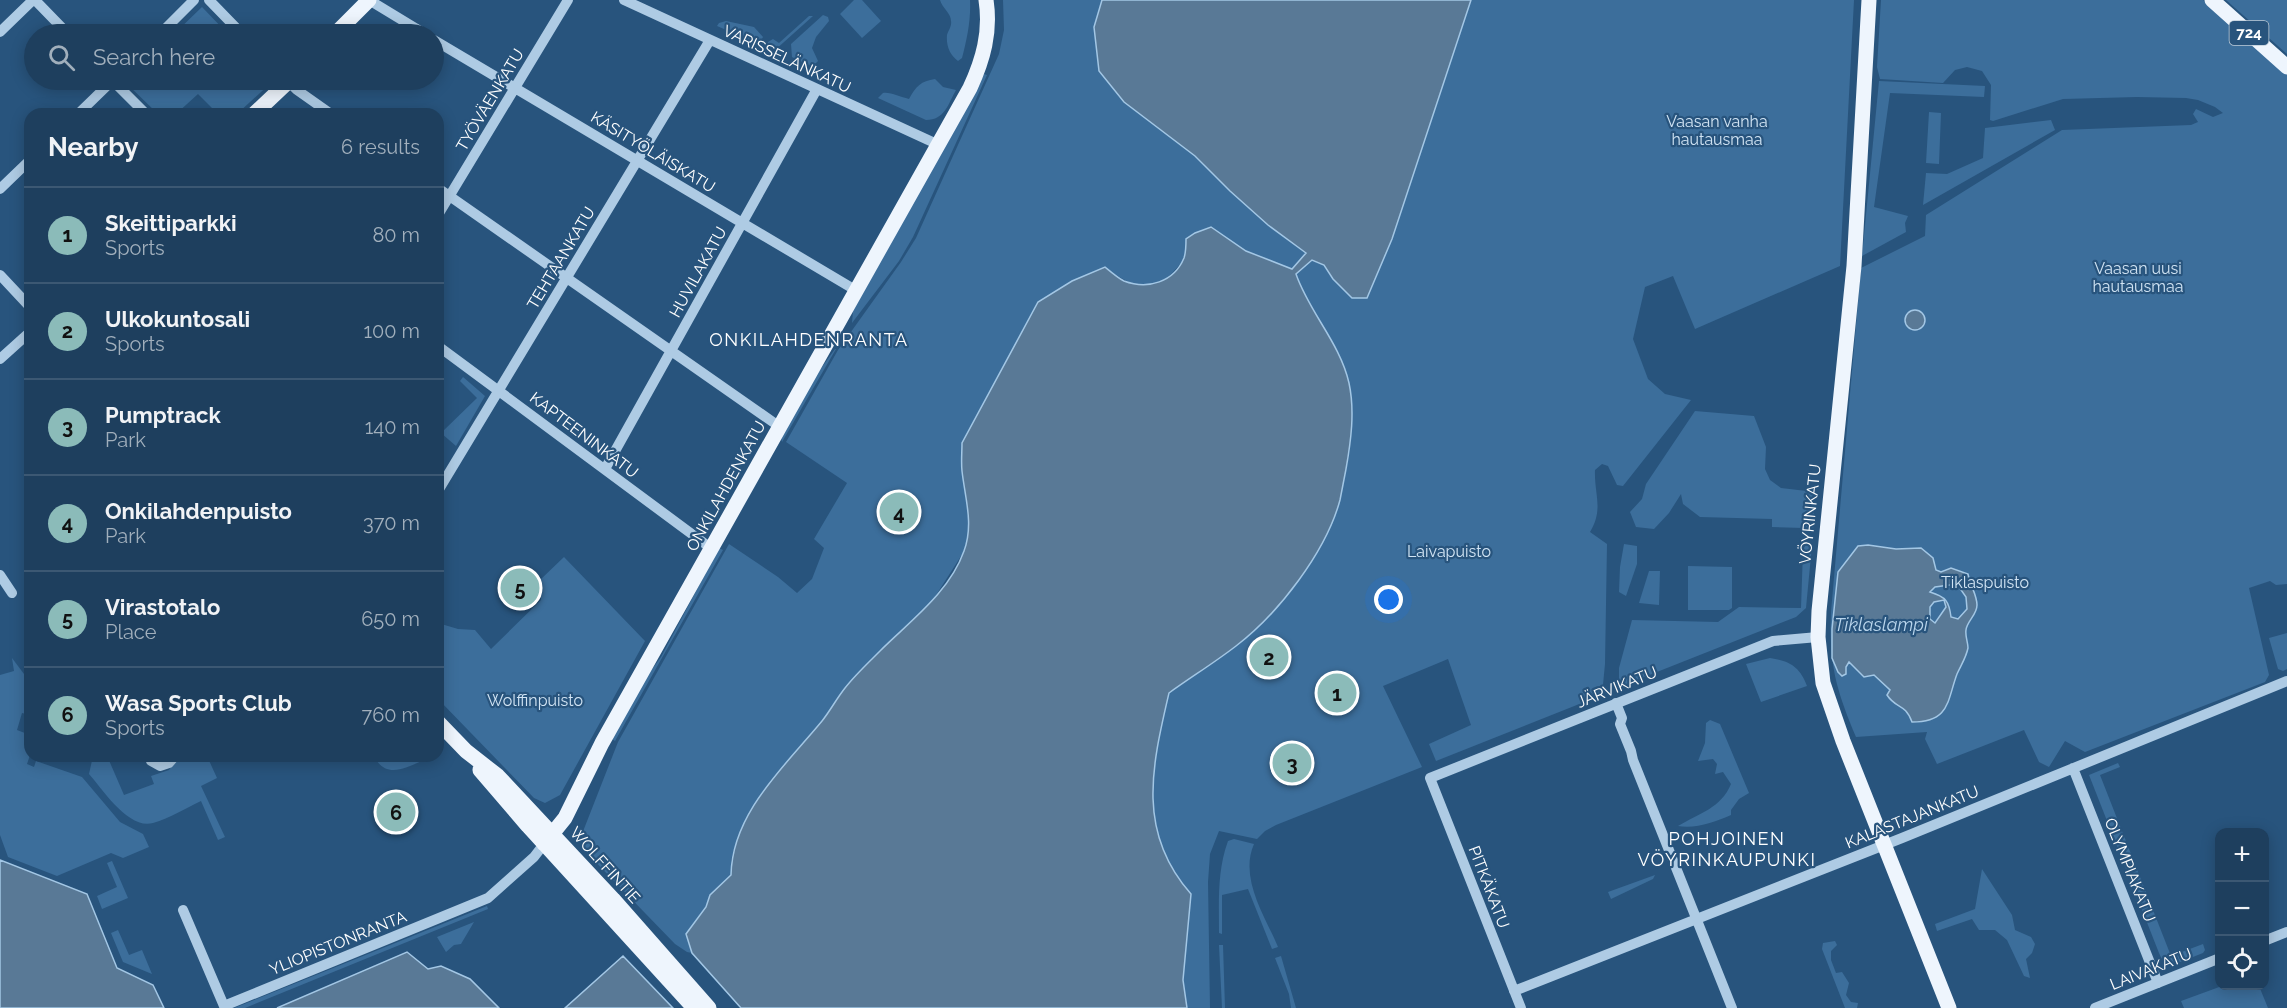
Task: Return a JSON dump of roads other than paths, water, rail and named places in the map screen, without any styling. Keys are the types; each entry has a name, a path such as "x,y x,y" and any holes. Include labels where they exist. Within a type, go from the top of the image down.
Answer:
{"main road":[{"path":"345,24 369,0"},
{"name":"ONKILAHDENKATU","path":"548,839 565,818 602,743 939,145 985,51 986,0"},
{"name":"VÖYRINKATU","path":"1869,0 1854,266 1828,513 1818,637 1822,683 1949,1008"},
{"name":"724","path":"2212,0 2287,67"},
{"path":"260,108 278,90"},
{"name":"WOLFFINTIE","path":"444,728 468,753 485,776 709,1008"},
{"name":"WOLFFINTIE","path":"548,839 694,1008"}],"street":[{"path":"0,32 34,0 58,24"},
{"path":"170,24 194,0"},
{"path":"209,0 233,24"},
{"path":"369,0 409,24"},
{"name":"TYÖVÄENKATU","path":"444,206 567,0"},
{"name":"VARISSELÄNKATU","path":"624,0 939,145"},
{"name":"TEHTAANKATU","path":"444,481 710,40"},
{"name":"KÄSITYÖLÄISKATU","path":"444,46 857,291"},
{"name":"HUVILAKATU","path":"605,470 818,89"},
{"path":"84,108 103,90"},
{"path":"123,90 140,108"},
{"path":"297,90 322,108"},
{"path":"0,189 24,166"},
{"path":"444,192 780,427"},
{"path":"0,275 24,301"},
{"path":"0,359 24,337"},
{"name":"KAPTEENINKATU","path":"444,350 712,549"},
{"path":"0,575 12,593"},
{"name":"JÄRVIKATU","path":"1430,778 1773,641 1818,637"},
{"name":"KALASTAJANKATU","path":"1514,991 1884,845 2287,681"},
{"path":"1616,703 1622,718 1620,724 1633,760 1732,1008"},
{"path":"153,762 160,766 170,762"},
{"name":"OLYMPIAKATU","path":"2073,768 2158,982"},
{"name":"PITKÄKATU","path":"1430,778 1521,1008"},
{"name":"YLIOPISTONRANTA","path":"183,910 224,1006 488,898 534,857 548,839"},
{"path":"2269,939 2287,932"},
{"name":"LAIVAKATU","path":"2095,1008 2215,960"}],"water":[{"path":"1102,0 1471,0 1392,239 1367,298 1352,298 1333,279 1324,265 1312,260 1296,274 1308,301 1339,354 1351,394 1352,426 1349,448 1340,500 1333,520 1312,561 1268,617 1236,646 1169,693 1154,772 1153,798 1155,822 1162,847 1174,871 1191,894 1183,980 1187,1008 741,1008 692,953 686,934 706,907 710,895 731,875 740,831 763,792 822,721 849,683 928,606 957,566 967,541 969,521 962,468 962,443 1038,302 1072,281 1105,267 1122,280 1133,284 1159,282 1174,273 1180,266 1185,256 1186,239 1211,227 1246,251 1292,269 1306,253 1268,225 1195,156 1124,102 1099,71 1094,27"},
{"path":"1915,310 1922,313 1925,320 1922,327 1915,330 1908,327 1905,320 1908,313"},
{"name":"Tiklaslampi","path":"1858,546 1921,548 1933,558 1936,570 1941,572 1951,568 1968,574 1977,605 1966,630 1968,648 1945,708 1934,718 1912,722 1906,712 1887,695 1890,690 1874,675 1864,677 1849,662 1846,674 1842,676 1838,672 1832,658 1832,629 1838,572","holes":["1957,584 1966,597 1967,609 1958,619 1951,617 1946,600 1930,592 1935,587","1944,600 1946,607 1935,623 1930,619 1930,607 1934,602"]},
{"path":"0,860 87,894 117,968 153,985 164,1008 0,1008"},
{"path":"407,952 428,969 441,966 470,979 499,1008 277,1008"},
{"path":"623,956 673,1008 565,1008"}],"place":[{"name":"Onkilahdenpuisto","path":"899,512"},
{"name":"Virastotalo","path":"520,588"},
{"name":"Ulkokuntosali","path":"1269,657"},
{"name":"Skeittiparkki","path":"1337,693"},
{"name":"Pumptrack","path":"1292,763"},
{"name":"Wasa Sports Club","path":"396,812"}],"district":[{"name":"ONKILAHDENRANTA","path":"809,339"},
{"name":"POHJOINEN VÖYRINKAUPUNKI","path":"1727,848"}],"park label":[{"name":"Vaasan vanha hautausmaa","path":"1717,130"},
{"name":"Vaasan uusi hautausmaa","path":"2138,277"},
{"name":"Laivapuisto","path":"1449,551"},
{"name":"Tiklaspuisto","path":"1985,582"},
{"name":"Wolffinpuisto","path":"535,700"}]}
